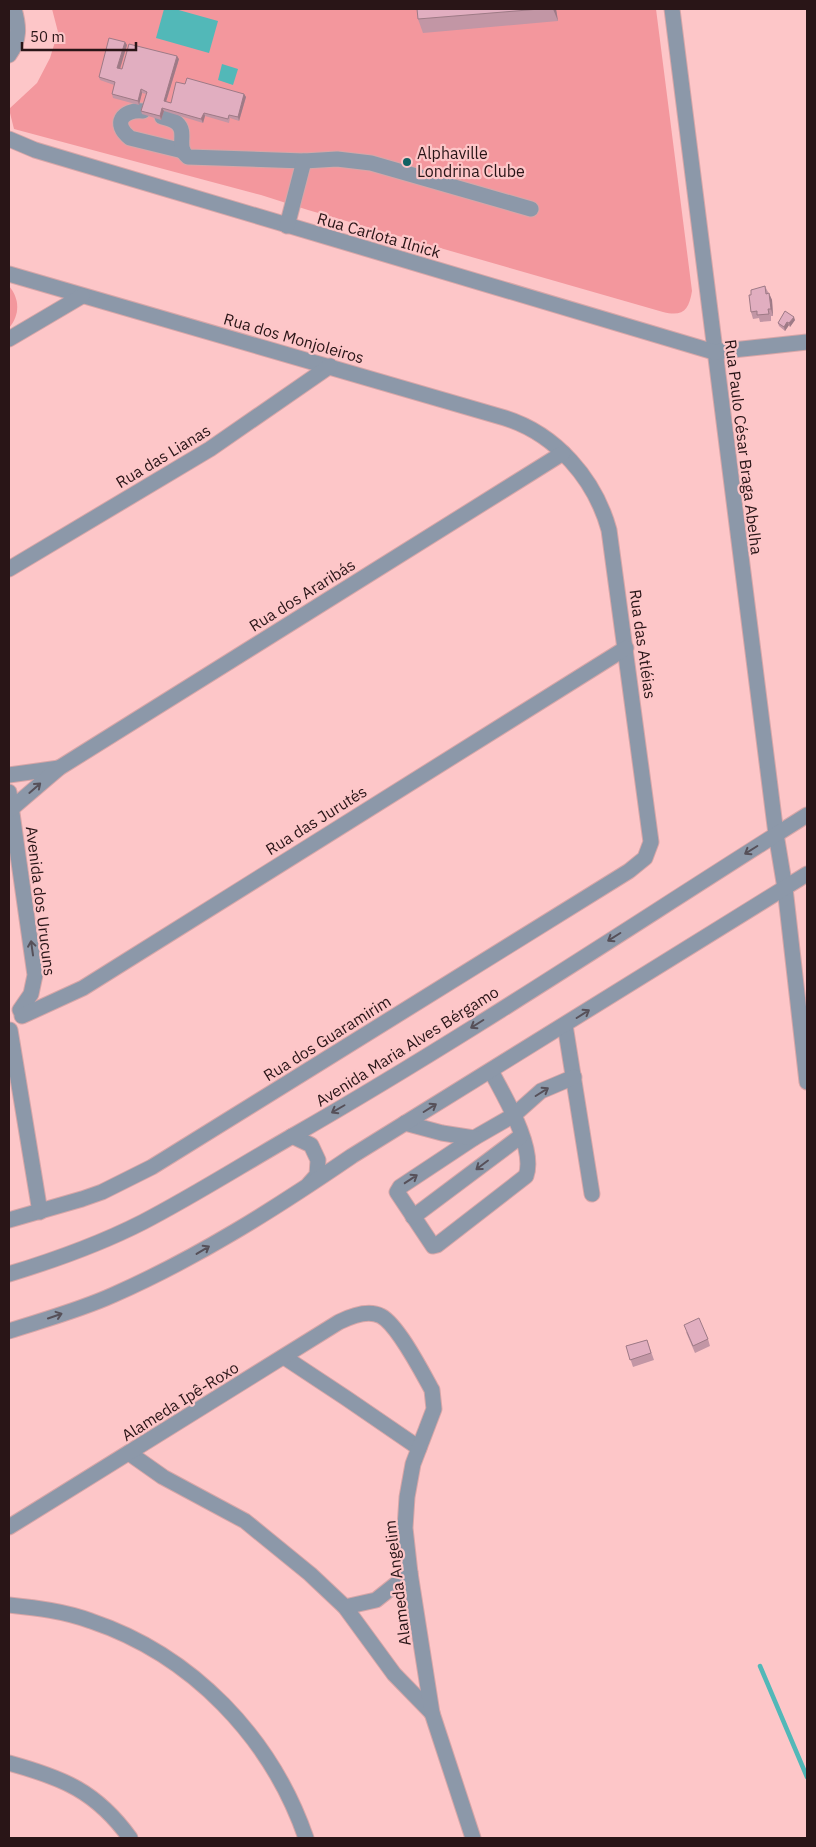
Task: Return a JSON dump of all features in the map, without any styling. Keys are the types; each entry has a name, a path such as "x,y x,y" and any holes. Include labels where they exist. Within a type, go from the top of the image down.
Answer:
{"street":[{"path":"9,55 17,41 18,30 14,9"},
{"name":"Rua Paulo César Braga Abelha","path":"672,9 714,352 776,834 785,888 807,1082"},
{"path":"143,111 132,111 125,114 121,119 121,127 126,134 130,138 183,151"},
{"path":"162,116 174,121 181,127 180,146 188,157 304,161 337,159 371,163 531,209"},
{"name":"Rua Carlota Ilnick","path":"9,139 35,150 714,352"},
{"name":"Rua Carlota Ilnick","path":"9,148 35,150"},
{"path":"288,226 304,161"},
{"name":"Rua dos Monjoleiros","path":"9,274 512,420 542,436 563,453"},
{"path":"9,340 82,296"},
{"path":"714,352 807,342"},
{"name":"Rua das Lianas","path":"9,569 210,449 330,366"},
{"name":"Rua das Atléias","path":"563,453 587,482 600,505 607,521 611,538 651,842 648,854"},
{"name":"Rua dos Araribás","path":"11,809 59,768 563,453"},
{"name":"Rua das Jurutés","path":"17,1009 83,988 626,648"},
{"name":"Rua dos Araribás","path":"9,775 59,768"},
{"name":"Avenida dos Urucuns","path":"9,792 35,975 32,994 17,1009 18,1026 9,1030"},
{"name":"Avenida Maria Alves Bérgamo","path":"9,1274 82,1249 142,1222 227,1176 383,1084 807,815"},
{"name":"Rua dos Guaramirim","path":"9,1220 102,1192 152,1167 629,871 648,854"},
{"path":"9,1331 111,1296 174,1266 306,1188 352,1156 807,874"},
{"path":"565,1025 592,1194"},
{"path":"9,1030 40,1212"},
{"path":"491,1071 514,1115 522,1136 528,1157 526,1176 438,1246 433,1246 397,1192 400,1187 474,1138 514,1115 541,1091 574,1076"},
{"path":"406,1123 442,1133 474,1138"},
{"path":"292,1136 311,1145 318,1160 317,1175 306,1188"},
{"path":"413,1217 522,1136"},
{"name":"Alameda Ipê-Roxo","path":"9,1527 347,1318 364,1313 372,1313"},
{"name":"Alameda Angelim","path":"372,1313 380,1316 395,1329 432,1390 434,1409 419,1448 410,1480 405,1513 405,1528 410,1573 432,1713 473,1838"},
{"path":"284,1357 419,1448"},
{"path":"129,1453 163,1477 244,1521 310,1574 345,1607 394,1674 432,1713"},
{"path":"345,1607 376,1600 410,1573"},
{"path":"9,1605 60,1612 90,1620 130,1636 181,1666 228,1709 256,1742 279,1777 306,1838"},
{"path":"9,1763 49,1774 86,1794 109,1813 130,1838"}],"shaded area":[{"name":"Alphaville Londrina Clube","path":"52,9 656,9 692,291 689,303 680,313 663,312 261,195 14,129 9,109 37,83 50,58 58,32"},
{"path":"9,286 17,302 17,312 9,328"}],"water":[{"path":"164,9 175,9 218,21 209,53 156,38"},
{"path":"222,64 238,69 233,85 218,80"}],"building":[{"path":"417,9 540,9 418,19"},
{"path":"109,38 125,42 117,68 122,69 129,44 177,56 164,101 171,103 176,82 185,84 187,78 244,94 238,117 229,115 228,119 204,113 201,119 162,108 160,116 141,111 147,92 141,89 138,101 112,94 115,82 99,77"},
{"path":"765,286 766,294 769,293 771,309 768,309 769,314 757,315 757,311 751,312 749,295 751,295 751,290"},
{"path":"785,311 794,317 784,327 778,323"},
{"path":"699,1318 708,1339 693,1346 684,1325"},
{"path":"647,1340 651,1353 630,1360 626,1346"}],"waterway":[{"path":"760,1666 807,1777"}],"place":[{"name":"Alphaville Londrina Clube","path":"407,162"}]}
